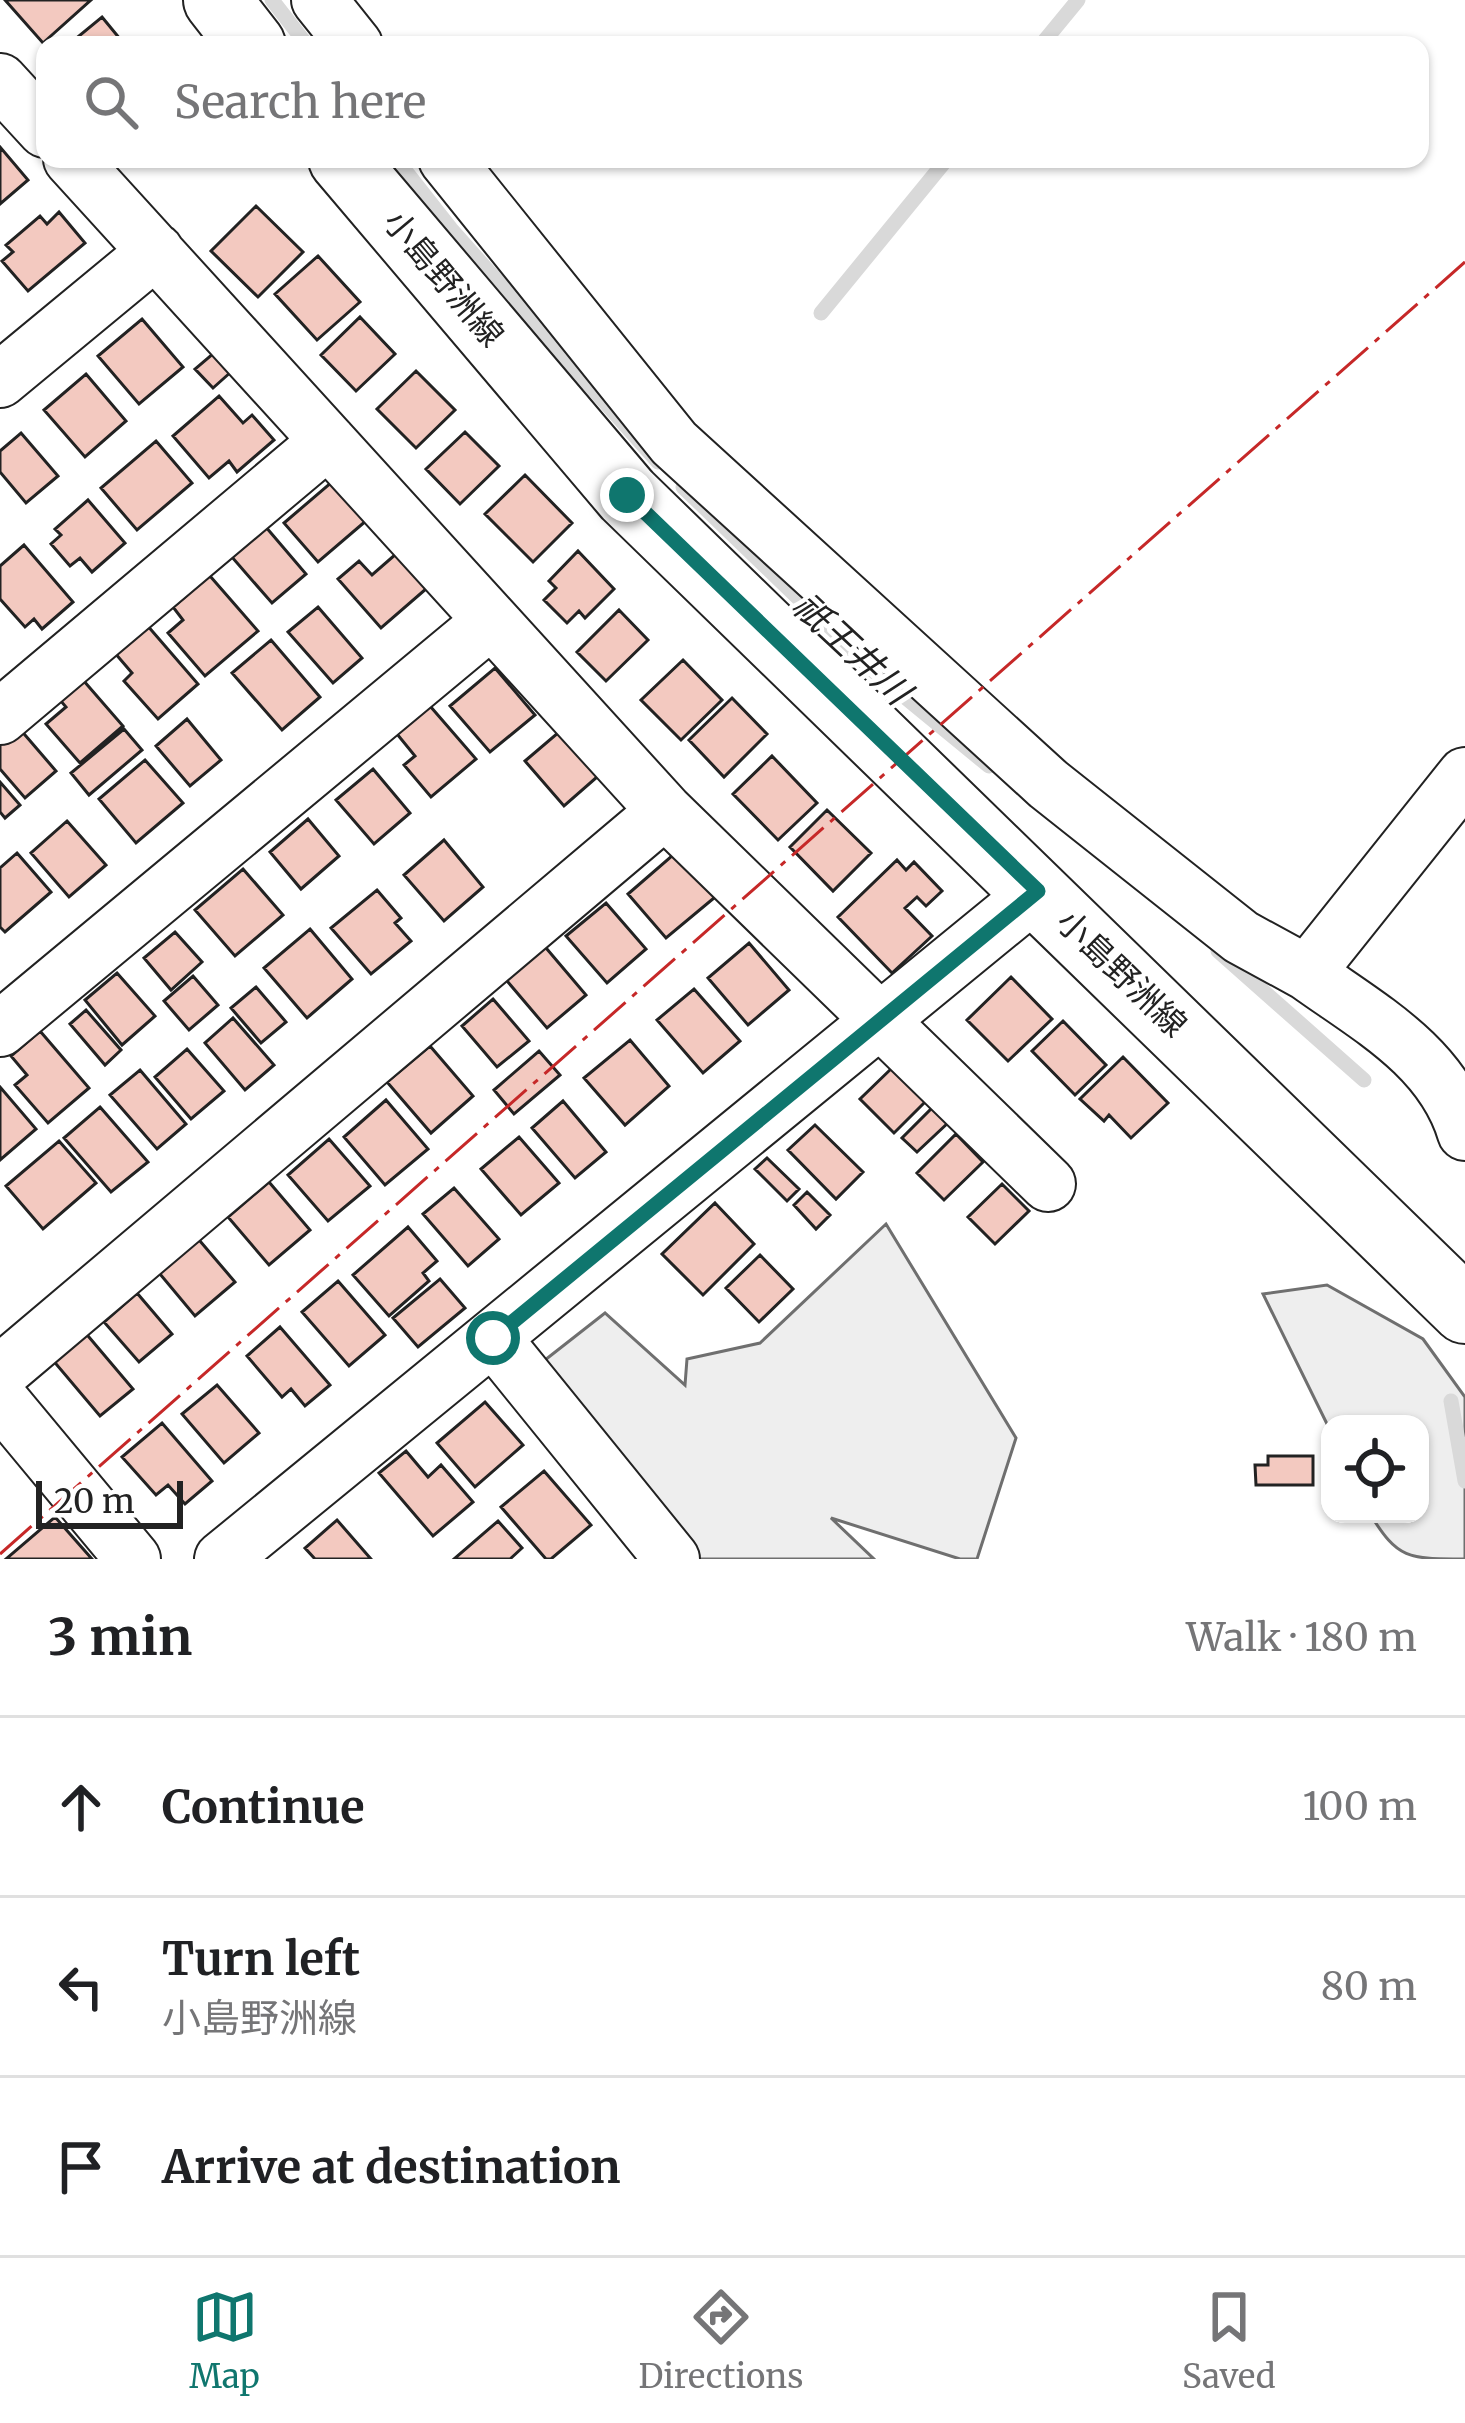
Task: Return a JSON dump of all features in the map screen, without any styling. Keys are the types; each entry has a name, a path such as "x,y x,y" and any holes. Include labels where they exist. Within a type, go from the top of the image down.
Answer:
{"main road":[{"path":"217,0 245,36"},
{"name":"小島野洲線","path":"350,168 627,495 1465,1310"}],"street":[{"path":"319,0 348,36"},
{"path":"0,81 36,120"},
{"path":"79,168 665,811 1048,1184"},
{"path":"453,168 674,443 1048,784 1241,937 1306,973 1421,1056 1459,1112 1465,1133"},
{"path":"0,380 156,251"},
{"path":"0,717 328,441"},
{"path":"0,1029 491,621"},
{"path":"1306,973 1465,776"},
{"path":"0,1373 665,811"},
{"path":"222,1559 1038,891"},
{"path":"493,1338 643,1549"},
{"path":"0,1400 133,1559"}],"shaded area":[{"path":"886,1224 1016,1438 977,1559 960,1559 831,1518 874,1559 677,1559 522,1378 605,1313 685,1385 687,1359 760,1343"},
{"path":"1327,1285 1423,1339 1465,1397 1465,1559 1406,1553 1376,1523 1429,1523 1429,1415 1323,1415 1263,1294"}],"building":[{"path":"5,0 91,0 51,36 37,36"},
{"path":"102,17 118,36 79,36"},
{"path":"0,147 28,180 0,204"},
{"path":"256,206 303,252 258,297 211,251"},
{"path":"59,212 85,243 28,291 2,261 13,252 6,245 40,216 47,224"},
{"path":"318,256 360,302 317,340 275,294"},
{"path":"360,317 395,354 356,391 321,355"},
{"path":"142,319 183,367 139,404 98,356"},
{"path":"215,352 232,371 213,388 195,369"},
{"path":"416,371 455,410 416,448 377,409"},
{"path":"86,374 126,421 85,457 44,410"},
{"path":"219,396 243,423 252,415 274,440 237,472 229,461 209,478 173,436"},
{"path":"465,432 499,466 460,504 426,469"},
{"path":"21,433 58,476 26,503 0,472 0,451"},
{"path":"156,441 192,483 137,530 101,488"},
{"path":"525,475 572,523 533,562 485,514"},
{"path":"333,481 367,520 318,562 284,523"},
{"path":"88,500 125,543 92,572 80,558 70,566 51,544 61,535 55,529"},
{"path":"265,526 306,574 272,603 231,556"},
{"path":"24,545 73,602 42,629 34,619 25,627 0,599 0,566"},
{"path":"404,547 434,582 381,628 338,579 359,561 372,575"},
{"path":"578,551 614,589 585,618 579,611 567,623 544,600 556,588 549,581"},
{"path":"210,576 258,631 205,676 168,633 183,620 173,607 186,596 181,591"},
{"path":"318,607 362,658 333,683 288,632"},
{"path":"619,610 648,640 606,681 577,652"},
{"path":"140,617 198,684 158,719 124,681 132,673 108,645"},
{"path":"271,640 320,697 282,730 232,673"},
{"path":"683,660 722,700 681,740 641,700"},
{"path":"495,668 535,715 490,752 450,706"},
{"path":"83,680 123,726 80,763 46,724 66,707 60,700"},
{"path":"732,698 767,734 724,777 689,740"},
{"path":"430,706 476,759 431,797 404,765 415,756 397,734"},
{"path":"187,719 221,760 190,786 156,746"},
{"path":"566,726 605,770 564,806 525,761"},
{"path":"19,728 56,771 25,798 0,769 0,744"},
{"path":"124,729 142,750 89,795 71,773"},
{"path":"772,756 817,803 778,840 733,794"},
{"path":"145,760 183,803 136,843 99,799"},
{"path":"373,769 410,813 374,844 336,800"},
{"path":"0,782 20,805 5,818 0,812"},
{"path":"827,810 871,853 833,891 790,847"},
{"path":"308,819 339,856 301,889 270,852"},
{"path":"67,821 106,865 69,897 31,853"},
{"path":"444,840 483,887 444,921 404,875"},
{"path":"681,848 720,893 666,938 628,894"},
{"path":"17,853 51,892 5,932 0,927 0,868"},
{"path":"897,860 906,870 914,862 942,891 926,906 917,897 905,908 932,936 892,973 838,917"},
{"path":"243,869 283,915 235,956 195,910"},
{"path":"377,890 401,918 395,923 411,941 371,974 331,928"},
{"path":"606,903 646,949 607,983 566,936"},
{"path":"310,929 352,979 307,1018 264,968"},
{"path":"175,932 202,962 171,990 144,958"},
{"path":"541,942 586,995 547,1028 502,975"},
{"path":"749,943 789,990 748,1025 708,978"},
{"path":"117,973 155,1016 122,1045 85,1000"},
{"path":"193,976 218,1005 189,1030 164,1001"},
{"path":"1011,977 1052,1019 1008,1061 967,1020"},
{"path":"256,987 286,1022 261,1043 231,1008"},
{"path":"694,989 740,1041 703,1073 657,1020"},
{"path":"493,999 529,1041 497,1067 462,1026"},
{"path":"86,1010 121,1050 105,1065 70,1024"},
{"path":"233,1018 274,1065 245,1090 205,1043"},
{"path":"1063,1021 1106,1065 1075,1095 1032,1051"},
{"path":"40,1031 89,1088 48,1123 15,1085 27,1075 11,1056"},
{"path":"630,1040 669,1086 625,1125 584,1078"},
{"path":"430,1046 473,1096 431,1133 387,1082"},
{"path":"187,1049 224,1091 191,1119 155,1077"},
{"path":"539,1051 560,1075 514,1114 494,1090"},
{"path":"1123,1057 1168,1103 1131,1138 1109,1115 1104,1121 1080,1099"},
{"path":"894,1066 927,1100 894,1133 860,1099"},
{"path":"140,1070 186,1124 157,1149 110,1095"},
{"path":"0,1087 36,1129 0,1160"},
{"path":"386,1100 428,1149 385,1185 344,1137"},
{"path":"563,1101 606,1152 575,1178 532,1128"},
{"path":"935,1105 950,1121 917,1152 902,1138"},
{"path":"100,1107 148,1162 111,1192 64,1138"},
{"path":"815,1125 863,1172 836,1199 788,1150"},
{"path":"956,1134 983,1162 944,1200 917,1173"},
{"path":"519,1137 559,1183 521,1215 481,1169"},
{"path":"329,1139 370,1186 328,1221 288,1175"},
{"path":"59,1141 96,1183 43,1229 6,1186"},
{"path":"767,1158 799,1189 787,1201 755,1169"},
{"path":"269,1182 310,1230 269,1265 228,1217"},
{"path":"1002,1184 1029,1211 995,1244 968,1217"},
{"path":"454,1188 499,1239 468,1266 423,1214"},
{"path":"807,1192 830,1215 816,1229 794,1205"},
{"path":"715,1203 754,1244 703,1295 662,1254"},
{"path":"408,1227 437,1261 423,1273 429,1281 389,1316 353,1275"},
{"path":"194,1234 235,1282 195,1316 155,1268"},
{"path":"760,1255 793,1289 759,1322 726,1288"},
{"path":"440,1279 465,1308 418,1347 393,1318"},
{"path":"338,1281 385,1335 349,1366 302,1312"},
{"path":"137,1293 172,1334 139,1362 104,1322"},
{"path":"280,1327 330,1385 305,1406 291,1389 282,1397 247,1356"},
{"path":"83,1330 133,1389 100,1416 51,1358"},
{"path":"217,1385 259,1433 224,1463 182,1414"},
{"path":"485,1402 523,1445 475,1487 437,1443"},
{"path":"162,1423 212,1481 185,1504 168,1485 156,1495 122,1457"},
{"path":"406,1451 428,1477 441,1465 473,1502 433,1536 379,1473"},
{"path":"1268,1456 1313,1456 1313,1485 1256,1485 1255,1465 1268,1465"},
{"path":"544,1471 591,1525 551,1559 546,1559 501,1507"},
{"path":"55,1517 92,1559 6,1559"},
{"path":"337,1520 371,1559 315,1559 305,1548"},
{"path":"498,1521 522,1548 510,1559 454,1559"}],"waterway":[{"name":"祇王井川","path":"272,0 300,36"},
{"path":"1048,36 1078,0"},
{"name":"祇王井川","path":"403,168 451,229 658,462"},
{"path":"821,313 940,168"},
{"name":"祇王井川","path":"683,487 878,675 989,766"},
{"name":"祇王井川","path":"1218,951 1364,1080"},
{"name":"祇王井川","path":"1451,1401 1465,1481"}],"power":[{"path":"0,1554 1465,262"}],"route":[{"path":"493,1338 1038,891 627,495"}]}
